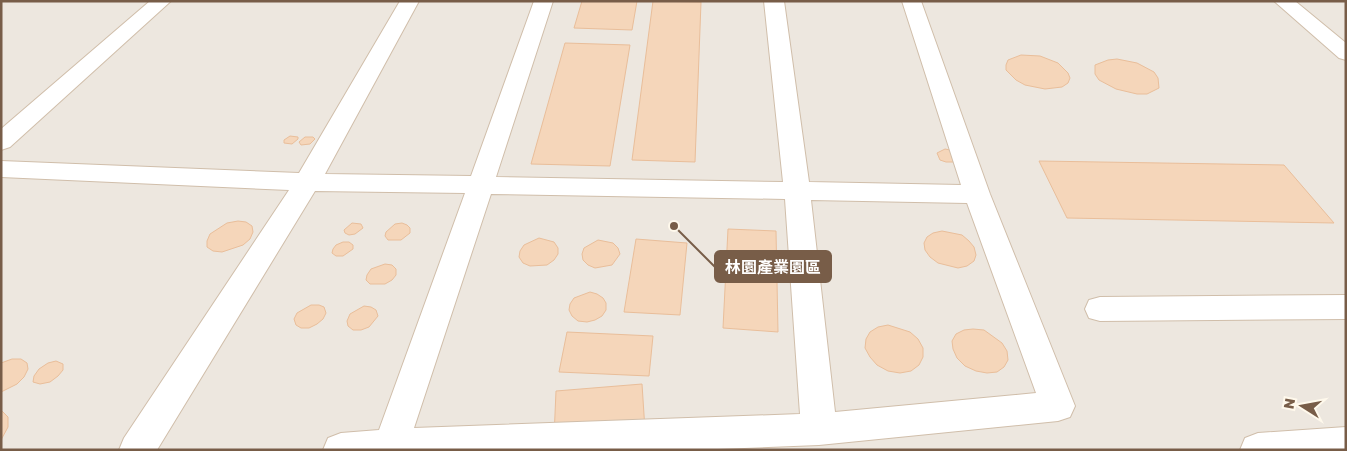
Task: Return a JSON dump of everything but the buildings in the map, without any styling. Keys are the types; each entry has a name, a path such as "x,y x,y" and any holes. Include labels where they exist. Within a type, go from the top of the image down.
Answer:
{"street":[{"path":"1,142 162,1"},
{"path":"137,450 307,182 410,1"},
{"path":"391,445 544,1"},
{"path":"774,1 797,191 819,429"},
{"path":"341,450 391,445 819,429 1058,406 977,194 911,1"},
{"path":"1283,1 1346,54"},
{"path":"1,169 307,182 977,194"},
{"path":"1100,309 1346,307"},
{"path":"1258,450 1346,443"}],"shaded area":[{"path":"1,1 1346,1 1346,450 1,450"}],"place":[{"name":"林園產業園區","path":"674,226"}]}
